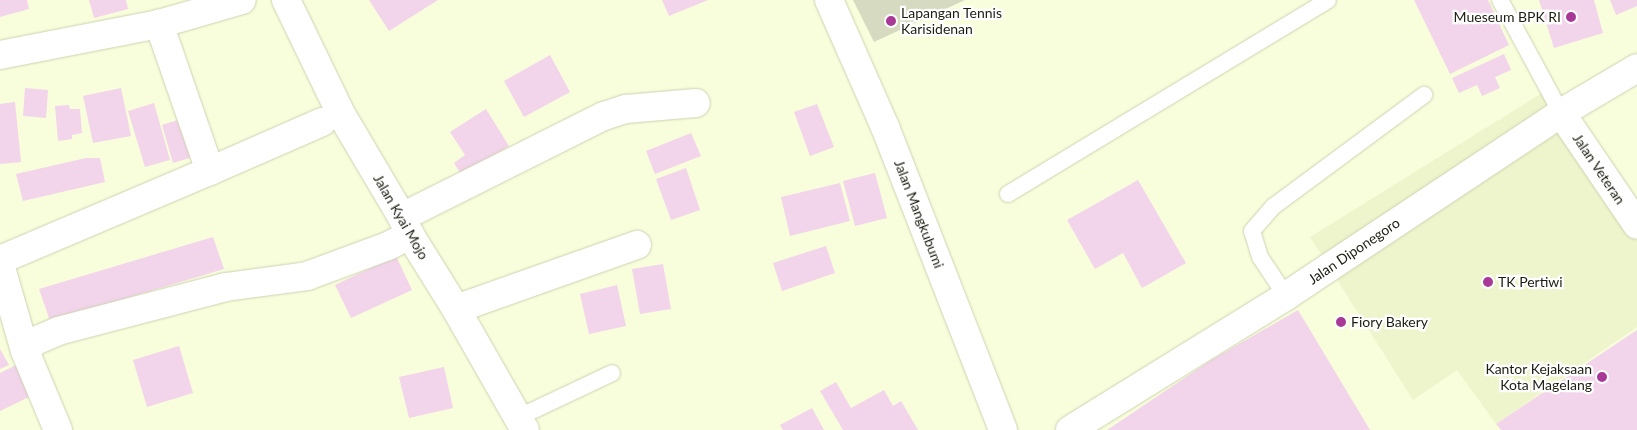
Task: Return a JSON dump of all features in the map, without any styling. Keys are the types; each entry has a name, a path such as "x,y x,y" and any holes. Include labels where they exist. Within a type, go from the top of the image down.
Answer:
{"street":[{"path":"0,55 159,24 242,0"},
{"name":"Jalan Kyai Mojo","path":"286,0 341,114 456,309 521,424"},
{"name":"Jalan Mangkubumi","path":"830,0 885,127 1003,430"},
{"path":"159,24 210,171"},
{"name":"Jalan Diponegoro","path":"1070,430 1286,296 1561,113 1637,68"},
{"path":"25,350 35,341 58,331 226,287 307,276 388,246 406,226 604,116 626,109 696,103"},
{"name":"Jalan Veteran","path":"1561,113 1637,226"},
{"path":"0,260 322,122"},
{"path":"456,309 637,246"},
{"path":"0,264 25,350 58,430"}],"lane":[{"path":"1008,194 1328,0"},
{"path":"1500,0 1561,113"},
{"path":"1286,296 1260,257 1252,232 1274,206 1424,95"},
{"path":"521,424 612,374"}],"shaded area":[{"name":"Lapangan Tennis Karisidenan","path":"853,0 965,0 874,42"},
{"name":"TK Pertiwi","path":"1547,90 1637,232 1637,327 1496,424 1457,370 1413,400 1310,237"}],"building":[{"path":"0,0 27,0 29,9 0,17"},
{"path":"89,0 126,0 128,9 94,18"},
{"path":"369,0 438,0 389,31"},
{"path":"662,0 708,0 669,16"},
{"path":"1414,0 1488,0 1509,45 1450,74"},
{"name":"Mueseum BPK RI","path":"1539,0 1594,0 1603,33 1554,48"},
{"path":"1610,0 1637,0 1637,6 1616,15"},
{"path":"1504,54 1511,70 1495,77 1500,88 1482,96 1477,85 1459,93 1452,78"},
{"path":"550,55 570,92 524,117 504,81"},
{"path":"25,88 48,90 46,118 23,116"},
{"path":"121,88 131,136 93,143 83,96"},
{"path":"15,102 21,162 0,164 0,104"},
{"path":"154,103 170,160 145,167 128,111"},
{"path":"817,104 834,147 810,156 794,112"},
{"path":"69,105 70,109 80,109 82,133 72,135 72,139 58,141 55,106"},
{"path":"486,109 509,146 462,176 454,163 465,155 450,132"},
{"path":"181,119 193,157 173,163 162,125"},
{"path":"691,133 701,156 655,174 646,151"},
{"path":"86,158 100,158 105,182 23,201 16,174"},
{"path":"686,168 700,210 671,220 656,179"},
{"path":"875,173 887,218 855,226 843,181"},
{"path":"1138,180 1186,263 1142,288 1123,253 1095,269 1067,220"},
{"path":"840,183 850,221 790,236 781,197"},
{"path":"213,237 224,269 50,321 39,289"},
{"path":"826,246 835,273 782,291 773,263"},
{"path":"396,256 412,290 351,318 335,285"},
{"path":"663,264 671,309 640,314 632,269"},
{"path":"617,285 626,326 589,334 580,294"},
{"path":"1298,310 1370,430 1107,430 1213,359"},
{"name":"Kantor Kejaksaan Kota Magelang","path":"1637,330 1637,430 1501,430 1496,424"},
{"path":"179,346 193,393 147,407 133,360"},
{"path":"0,349 9,365 0,369"},
{"path":"20,363 35,394 0,411 0,373"},
{"path":"444,367 453,408 409,418 399,377"},
{"path":"836,382 851,408 884,390 893,406 901,401 918,430 843,430 820,391"},
{"path":"812,408 824,430 783,430 780,425"}],"place":[{"name":"Mueseum BPK RI","path":"1571,17"},
{"name":"Lapangan Tennis Karisidenan","path":"891,21"},
{"name":"TK Pertiwi","path":"1488,282"},
{"name":"Fiory Bakery","path":"1341,322"},
{"name":"Kantor Kejaksaan Kota Magelang","path":"1602,377"}]}
